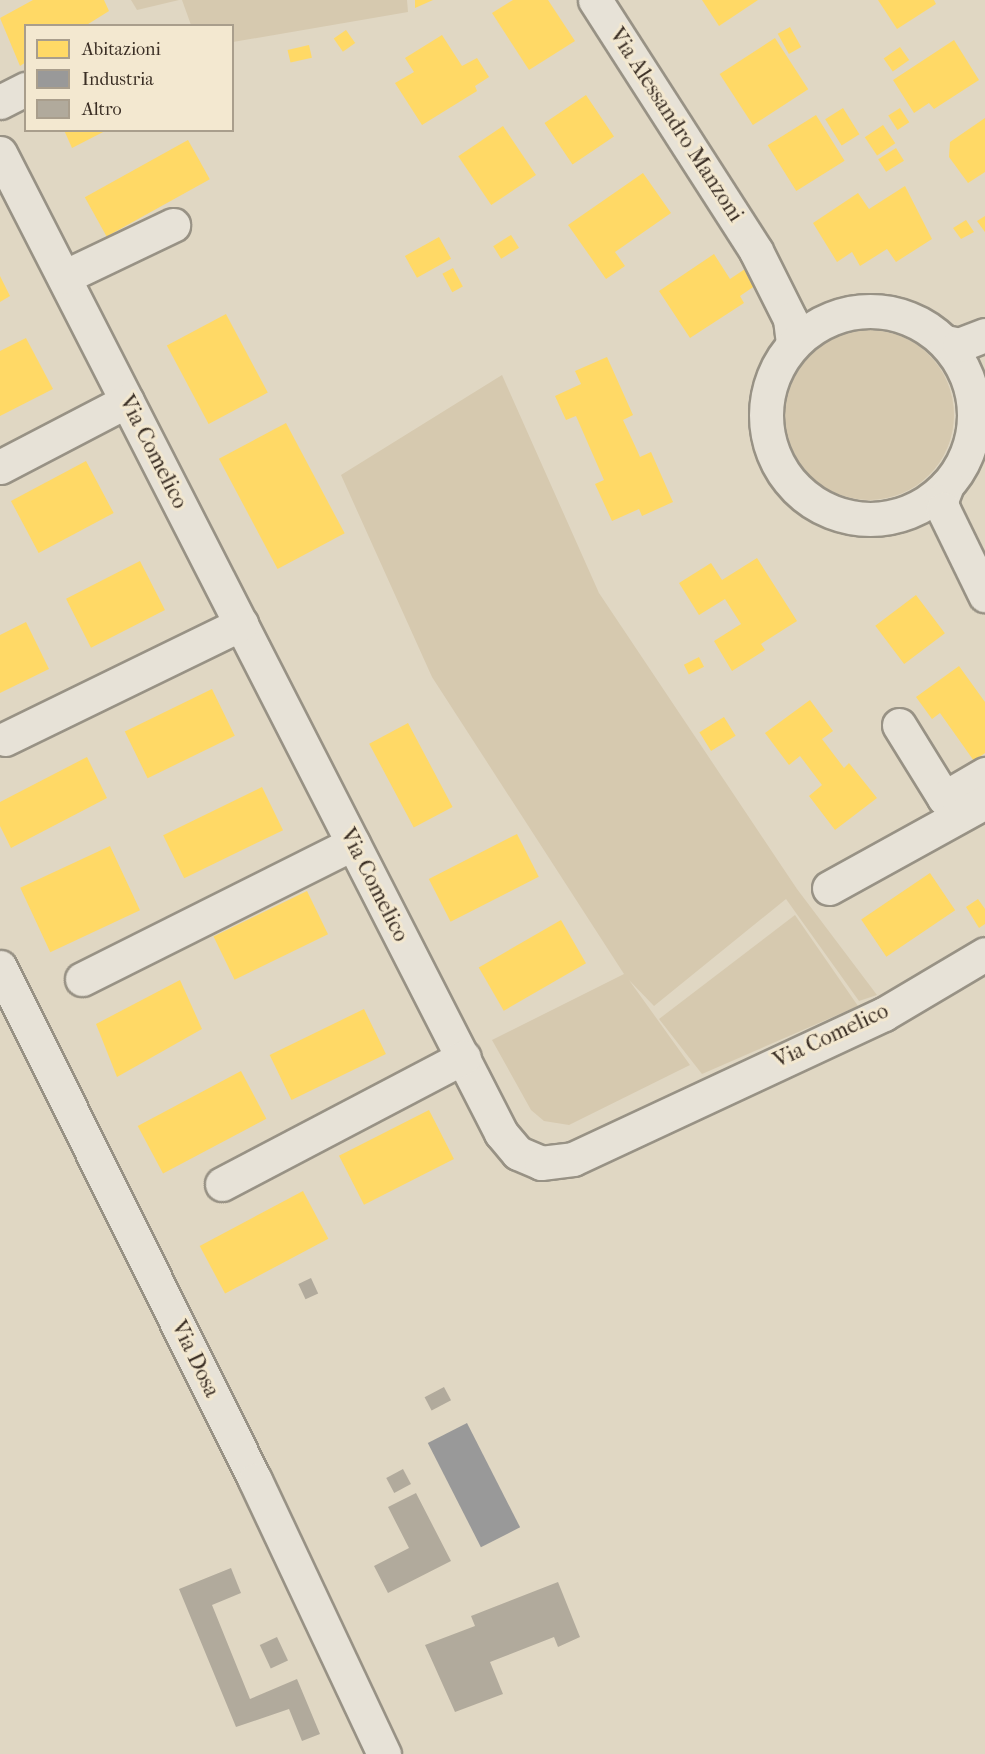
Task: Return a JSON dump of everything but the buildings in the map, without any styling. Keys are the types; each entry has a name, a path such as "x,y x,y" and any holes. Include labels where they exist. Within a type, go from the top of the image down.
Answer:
{"street":[{"name":"Via Alessandro Manzoni","path":"596,0 756,251"},
{"path":"0,102 24,89"},
{"name":"Via Comelico","path":"0,153 8,187 64,277 508,1142 532,1160 562,1163 884,1014 985,954"},
{"path":"64,277 173,225"},
{"path":"756,251 808,306 834,317"},
{"path":"756,251 790,319 793,344"},
{"path":"867,310 884,311 915,322 946,342 976,364 972,444 963,464 946,484 925,504 907,511 871,519 836,515 801,494 780,469 767,440 768,386 793,344 834,317 867,310"},
{"path":"946,342 959,345 985,335"},
{"path":"0,467 127,401"},
{"path":"946,484 942,506 979,586"},
{"path":"907,511 922,520 979,586"},
{"path":"5,739 241,624"},
{"path":"898,725 944,798 985,774"},
{"path":"829,888 985,802"},
{"path":"82,979 353,843"},
{"name":"Via Dosa","path":"0,967 250,1469 384,1754"},
{"path":"222,1184 464,1057"}],"shaded area":[{"path":"131,0 179,0 137,10"},
{"path":"182,0 407,0 408,12 234,42 234,24 191,24"},
{"path":"869,330 902,336 929,355 948,382 954,415 948,448 929,475 902,494 869,500 836,494 809,475 790,448 784,415 790,382 809,355 836,336"},
{"path":"502,375 599,593 797,889 877,995 859,1001 786,899 654,1006 629,980 690,1065 569,1125 544,1121 531,1110 492,1040 624,974 432,677 341,475"},
{"path":"795,915 858,1006 702,1074 659,1019"}]}
